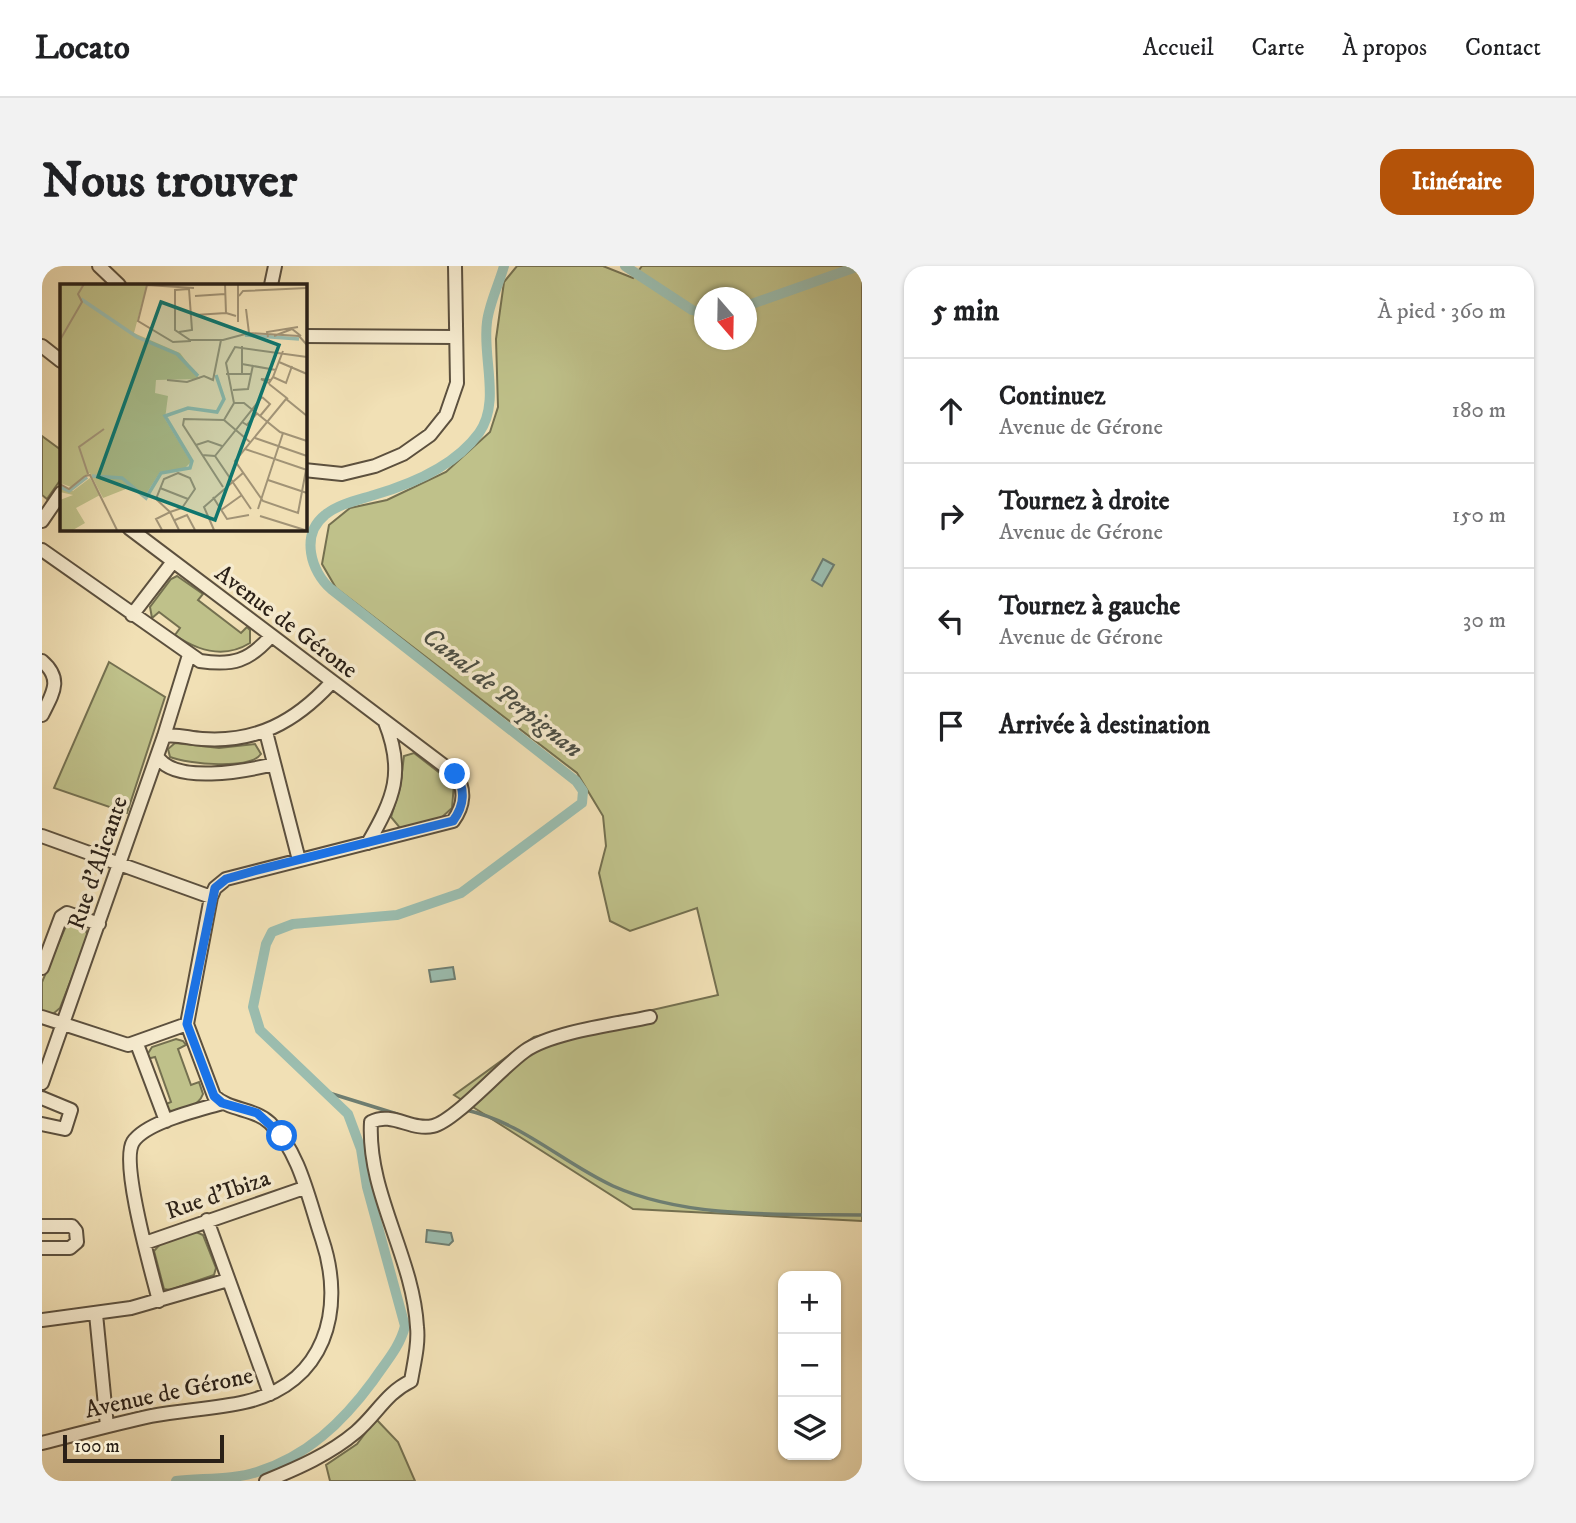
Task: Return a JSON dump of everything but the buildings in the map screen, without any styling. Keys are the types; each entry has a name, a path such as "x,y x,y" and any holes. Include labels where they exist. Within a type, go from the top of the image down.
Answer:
{"street":[{"path":"99,266 118,284"},
{"path":"271,284 275,266"},
{"path":"306,470 342,474 375,466 403,454 430,435 446,415 457,383 454,337 455,266"},
{"path":"306,336 454,337"},
{"path":"42,346 60,360"},
{"path":"42,521 60,495"},
{"name":"Avenue de Gérone","path":"131,530 455,774 464,790 460,811 453,821 226,879 215,888 211,897"},
{"path":"42,550 189,655 218,664 238,661 255,654 271,636"},
{"path":"132,615 172,563"},
{"name":"Rue d'Alicante","path":"42,1083 164,736 189,655"},
{"path":"42,661 53,671 56,680 42,715"},
{"path":"164,736 240,738 266,732 298,714 331,683"},
{"path":"368,843 388,805 396,775 396,748 385,722"},
{"path":"266,732 299,860"},
{"path":"157,756 162,764 170,769 199,773 226,773 274,764"},
{"path":"42,836 211,897 187,1024 214,1096 222,1103"},
{"path":"42,968 61,916 67,913 99,924"},
{"path":"42,1017 128,1045 187,1024"},
{"path":"266,1481 312,1461 358,1431 397,1388 411,1381 418,1328 404,1266 372,1162 371,1122 386,1117 412,1126 434,1126 452,1115 527,1050 590,1030 650,1017"},
{"path":"137,1044 166,1121"},
{"path":"42,1098 71,1110 65,1129 42,1125"},
{"path":"159,1301 129,1156 133,1142 144,1132 166,1121 222,1103"},
{"name":"Avenue de Gérone","path":"42,1443 107,1426 246,1402 270,1394 291,1383 322,1345 329,1323 331,1275 326,1251 292,1152 270,1123 257,1113 222,1103"},
{"name":"Rue d'Ibiza","path":"145,1243 304,1188"},
{"path":"207,1220 270,1394"},
{"path":"42,1226 72,1226 76,1231 77,1242 70,1248 42,1248"},
{"path":"42,1320 96,1314 159,1301 228,1280"},
{"path":"96,1314 107,1426"}],"green space":[{"path":"517,266 603,266 633,278 642,266 862,266 862,1221 633,1209 454,1095 534,1037 718,995 697,908 630,931 610,921 599,873 606,846 603,816 577,773 336,588 322,564 329,525 350,508 387,500 446,472 490,432 498,407 496,339 504,282"},
{"path":"42,436 60,449 60,480 47,499 42,495"},
{"path":"177,576 203,594 198,600 241,633 247,627 250,630 250,643 231,651 202,649 175,635 180,628 159,612 152,618 150,607 171,579"},
{"path":"109,662 165,697 127,813 54,788"},
{"path":"175,743 219,748 255,744 261,754 255,759 232,764 190,762 170,757 168,749"},
{"path":"414,753 454,784 452,808 441,818 400,828 391,817 400,788 404,756"},
{"path":"68,921 83,924 88,936 60,1008 53,1014 42,1013 42,982"},
{"path":"176,1039 186,1045 178,1049 191,1085 199,1082 203,1094 193,1105 172,1111 167,1110 164,1105 171,1102 155,1057 147,1059 147,1055 152,1047"},
{"path":"196,1232 203,1235 216,1268 214,1275 170,1290 164,1289 154,1251 161,1243"},
{"path":"376,1419 398,1442 415,1481 330,1481 326,1465 357,1444"}],"shaded area":[{"path":"823,559 834,565 822,586 812,580"},
{"path":"453,967 455,979 431,982 429,970"},
{"path":"427,1230 451,1233 453,1241 449,1245 426,1242"}],"waterway":[{"name":"Canal de Perpignan","path":"176,1481 248,1475 275,1465 308,1447 349,1411 396,1348 405,1326 367,1187 361,1149 348,1114 260,1030 253,1007 266,944 272,932 293,924 397,915 461,893 582,803 583,791 576,781 331,589 318,573 311,553 317,523 330,511 432,472 458,455 479,433 489,408 487,322 504,266"},
{"name":"Canal de Perpignan","path":"625,266 694,310"},
{"name":"Canal de Perpignan","path":"757,302 859,266"},
{"path":"326,1092 397,1114"},
{"path":"466,1110 505,1124 595,1177 642,1197 703,1209 736,1212 862,1215"}],"route":[{"path":"282,1136 257,1113 222,1103 214,1096 187,1024 211,897 215,888 226,879 254,871 453,821 460,811 464,790 455,774"}]}
